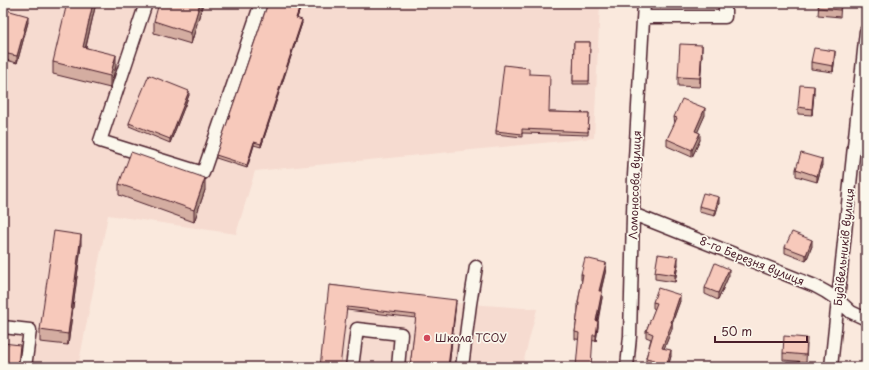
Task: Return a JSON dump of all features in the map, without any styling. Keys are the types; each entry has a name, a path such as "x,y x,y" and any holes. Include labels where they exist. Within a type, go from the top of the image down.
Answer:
{"street":[{"path":"146,3 100,141 203,173 261,3"},
{"name":"Ломоносова вулиця","path":"627,367 630,336 633,214 644,3"},
{"path":"644,17 725,17 725,3"},
{"name":"Будівельників вулиця","path":"831,367 866,31"},
{"name":"8-го Березня вулиця","path":"633,214 815,286 838,300 851,312 866,318"},
{"path":"462,367 476,267"},
{"path":"3,327 30,330 25,367"},
{"path":"352,367 357,329 401,334 398,367"}],"shaded area":[{"path":"3,3 600,3 594,138 255,171 236,234 108,215 78,367 3,367 6,333 3,332 3,59 17,63 3,16"},
{"name":"Школа ТСОУ","path":"329,289 456,303 537,309 522,367 320,367"}],"building":[{"path":"67,3 93,3 83,47 116,55 110,76 53,62"},
{"path":"159,3 200,3 191,33 154,21"},
{"path":"268,3 290,3 300,6 296,18 302,20 261,144 254,142 247,165 216,155"},
{"path":"819,3 841,3 840,10 818,8"},
{"path":"3,9 28,16 17,56 3,53"},
{"path":"574,42 590,42 589,81 573,81"},
{"path":"680,44 702,45 700,78 678,77"},
{"path":"814,48 835,51 833,66 811,62"},
{"path":"504,65 529,68 529,74 550,75 549,112 589,113 588,132 522,129 522,134 496,131"},
{"path":"149,75 189,91 170,139 129,123"},
{"path":"800,85 814,86 812,109 798,107"},
{"path":"682,99 705,108 695,131 700,133 692,150 667,139 677,118 674,117"},
{"path":"131,152 205,178 194,210 119,184"},
{"path":"801,153 822,159 817,176 796,169"},
{"path":"703,193 719,197 715,210 699,206"},
{"path":"54,231 81,235 68,334 40,330"},
{"path":"792,232 812,240 806,255 785,247"},
{"path":"658,254 678,257 675,275 655,272"},
{"path":"585,258 606,263 599,291 602,291 596,321 598,321 596,335 593,335 591,367 576,367 579,333 575,332 583,274 581,274"},
{"path":"715,263 729,269 718,293 705,288"},
{"path":"329,285 456,300 448,367 410,367 416,315 347,307 340,367 320,367"},
{"path":"658,288 680,295 671,322 672,323 662,348 671,350 666,367 653,367 655,360 646,358 653,334 646,331 657,303 653,302"},
{"path":"784,336 807,338 806,355 783,353"},
{"path":"3,343 20,345 18,365 3,364"}],"place":[{"name":"Школа ТСОУ","path":"427,338"}]}
